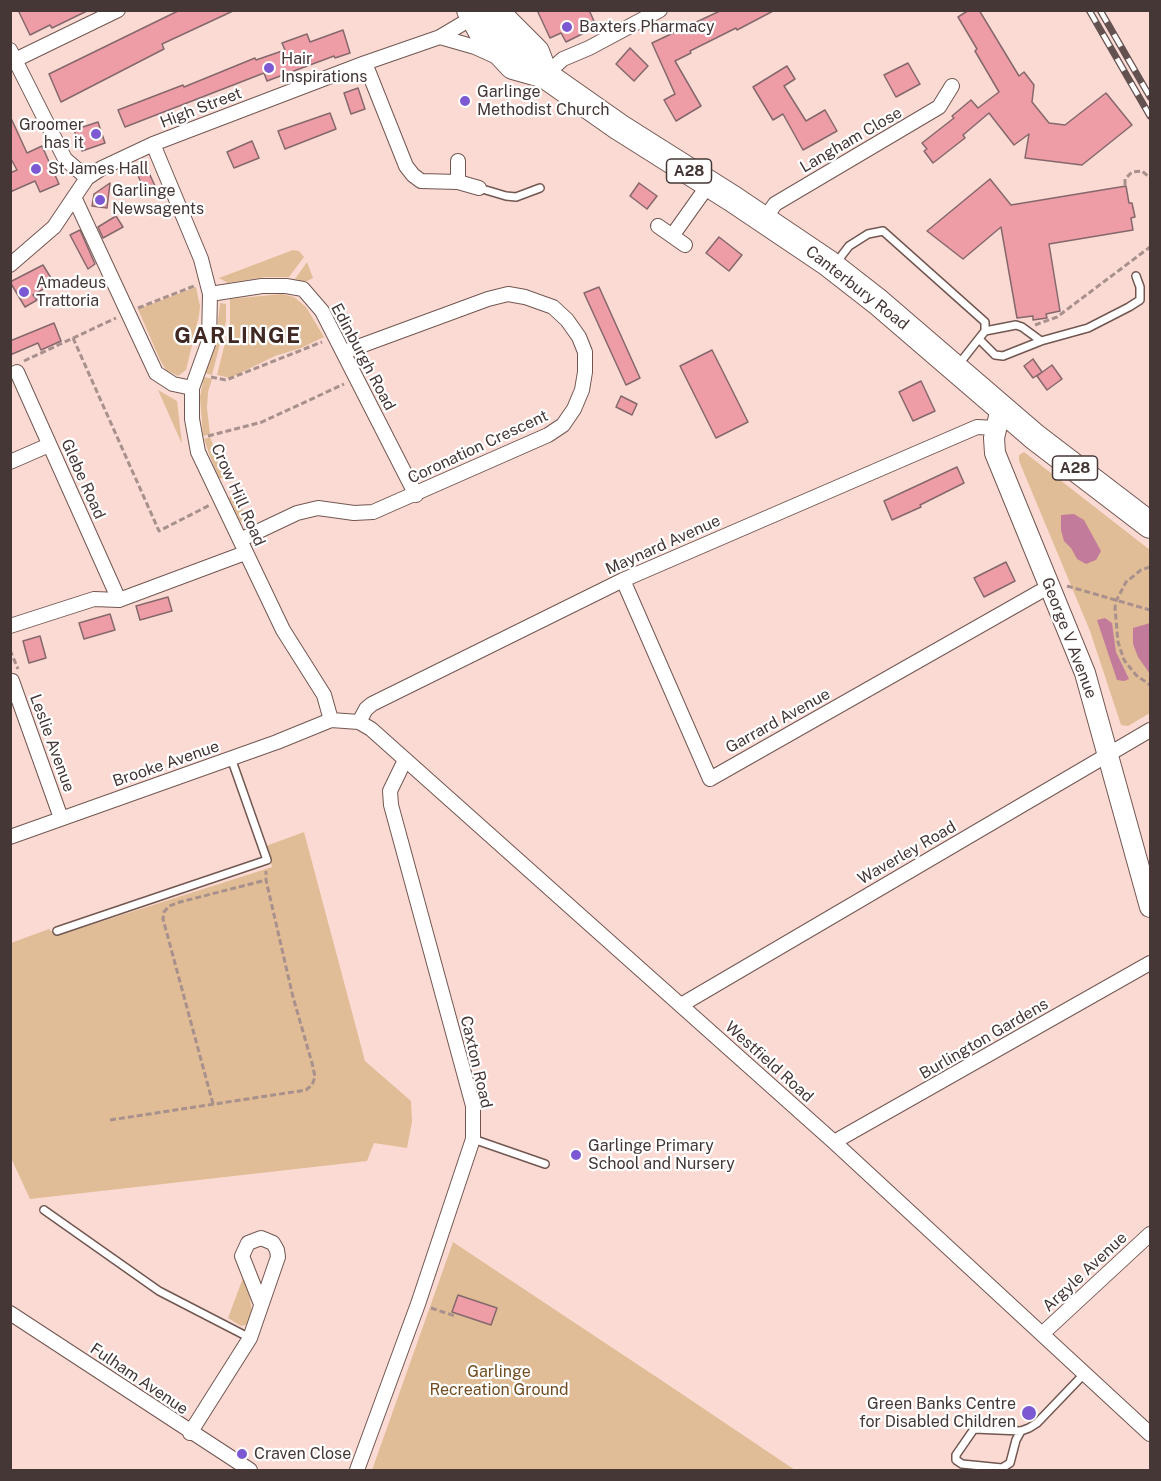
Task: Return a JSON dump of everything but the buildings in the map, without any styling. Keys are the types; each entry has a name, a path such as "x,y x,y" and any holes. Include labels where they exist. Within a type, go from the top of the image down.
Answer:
{"highway":[{"name":"Canterbury Road","path":"481,12 536,52 545,75"},
{"path":"481,12 483,34 513,66"},
{"name":"Canterbury Road","path":"513,66 545,75 619,127 833,267 955,368 998,418 1035,437 1150,525"}],"main road":[{"name":"George V Avenue","path":"998,418 995,453 1085,673 1150,908"}],"street":[{"path":"87,178 65,159 13,55 118,10"},
{"path":"545,75 563,59 589,48 660,10"},
{"name":"High Street","path":"10,265 54,227 87,178 102,168 153,144 365,63 440,37 481,12"},
{"path":"440,37 476,47 513,66"},
{"path":"365,63 406,166 413,175 421,181 458,182 479,188"},
{"name":"Langham Close","path":"764,220 776,204 939,107 952,86"},
{"name":"Crow Hill Road","path":"153,144 201,259 208,287 209,340 192,388 192,419 198,452 283,630 324,695 332,720"},
{"path":"458,161 458,182"},
{"path":"672,236 709,184"},
{"path":"74,197 156,373 173,384 192,388"},
{"path":"658,226 685,245"},
{"name":"Edinburgh Road","path":"208,287 286,286 303,289 322,311 336,336 416,495"},
{"name":"Coronation Crescent","path":"120,600 242,547 297,513 318,508 373,513 548,435 563,425 574,409 584,381 585,352 579,337 567,320 553,307 525,297 507,294 488,298 344,352"},
{"name":"Glebe Road","path":"20,366 49,445 120,600"},
{"name":"Maynard Avenue","path":"359,722 366,708 372,704 622,580 998,418"},
{"path":"10,462 49,445"},
{"name":"Garrard Avenue","path":"622,580 710,778 1050,586"},
{"path":"10,626 94,599 120,600"},
{"name":"Leslie Avenue","path":"10,681 12,681 61,818"},
{"path":"332,720 359,722"},
{"name":"Brooke Avenue","path":"10,837 332,720"},
{"name":"Westfield Road","path":"359,722 371,729 834,1142 1150,1434"},
{"name":"Waverley Road","path":"681,1005 1150,730"},
{"name":"Caxton Road","path":"357,1470 418,1304 473,1139 473,1106 391,805 390,791 405,760"},
{"name":"Burlington Gardens","path":"834,1142 1150,963"},
{"name":"Argyle Avenue","path":"1042,1334 1150,1234"},
{"path":"190,1433 250,1338 261,1304"},
{"name":"Fulham Avenue","path":"10,1313 190,1433 250,1470"}],"lane":[{"path":"479,188 516,197 540,188"},
{"path":"833,267 849,246 868,234 883,231 983,319 986,326 985,331 955,368"},
{"path":"979,339 995,356 1004,356 1041,341 1088,328 1129,308 1140,300 1140,288 1136,276"},
{"path":"985,331 1016,325 1041,341"},
{"path":"57,931 267,860 231,758"},
{"path":"473,1139 545,1164"},
{"path":"44,1210 159,1291 250,1338"},
{"path":"1021,1431 1016,1440 1010,1463 1002,1468 962,1464 956,1460 956,1455 974,1429 1021,1431 1037,1423 1085,1373"}],"path":[{"path":"1125,185 1125,178 1132,172 1142,171 1150,178"},
{"path":"1025,329 1057,317 1150,247"},
{"path":"20,366 128,312 208,287"},
{"path":"197,374 226,380 336,336"},
{"path":"73,338 159,531 221,500"},
{"path":"196,439 262,422 357,378"},
{"path":"1150,567 1141,570 1126,582 1116,601 1120,651 1136,675 1150,685"},
{"path":"1050,586 1062,588 1069,586 1150,610"},
{"path":"110,1120 306,1090 312,1085 315,1077 293,997 266,880 267,860"},
{"path":"213,1104 163,919 169,906 266,880"},
{"path":"418,1304 455,1316"}],"green space":[{"path":"293,250 299,251 304,257 289,277 265,277 228,283 219,278"},
{"path":"307,262 313,278 305,282 295,279"},
{"path":"196,287 200,306 199,316 186,370 178,376 166,370 160,360 138,309"},
{"path":"282,294 294,297 306,307 324,337 301,348 275,356 230,378 217,375 230,323 230,299"},
{"path":"220,303 226,304 226,321 212,375 205,373 216,339"},
{"path":"204,377 212,379 207,408 210,434 203,436 200,397"},
{"path":"158,390 177,401 182,444"},
{"path":"210,437 227,478 219,478 211,459 204,439"},
{"path":"1024,452 1150,550 1150,713 1128,726 1121,725 1090,631 1019,461 1019,455"},
{"path":"234,492 248,520 246,525 240,521 229,498"},
{"path":"304,832 365,1061 411,1101 412,1122 407,1148 374,1143 367,1161 30,1199 11,1158 11,943 49,929 56,936 272,867 266,846"},
{"name":"Garlinge Recreation Ground","path":"453,1242 670,1386 795,1470 372,1470"},
{"path":"243,1278 252,1311 250,1321 241,1326 228,1318"}],"shaded area":[{"path":"1074,514 1084,520 1101,551 1096,560 1086,564 1077,559 1064,541 1061,530 1061,515"},
{"path":"1105,618 1112,623 1116,652 1129,679 1124,681 1117,680 1097,620"},
{"path":"1150,623 1150,674 1138,657 1133,644 1133,628"}],"railway":[{"path":"1089,10 1150,116"},
{"path":"1100,10 1150,97"}],"place":[{"name":"Baxters Pharmacy","path":"567,27"},
{"name":"Hair Inspirations","path":"269,68"},
{"name":"Garlinge Methodist Church","path":"465,101"},
{"name":"Groomer has it","path":"96,134"},
{"name":"St James Hall","path":"36,169"},
{"name":"Garlinge Newsagents","path":"100,200"},
{"name":"Amadeus Trattoria","path":"24,292"},
{"name":"Garlinge Primary School and Nursery","path":"576,1155"},
{"name":"Green Banks Centre for Disabled Children","path":"1029,1413"},
{"name":"Craven Close","path":"242,1454"}],"district":[{"name":"GARLINGE","path":"238,336"}]}
